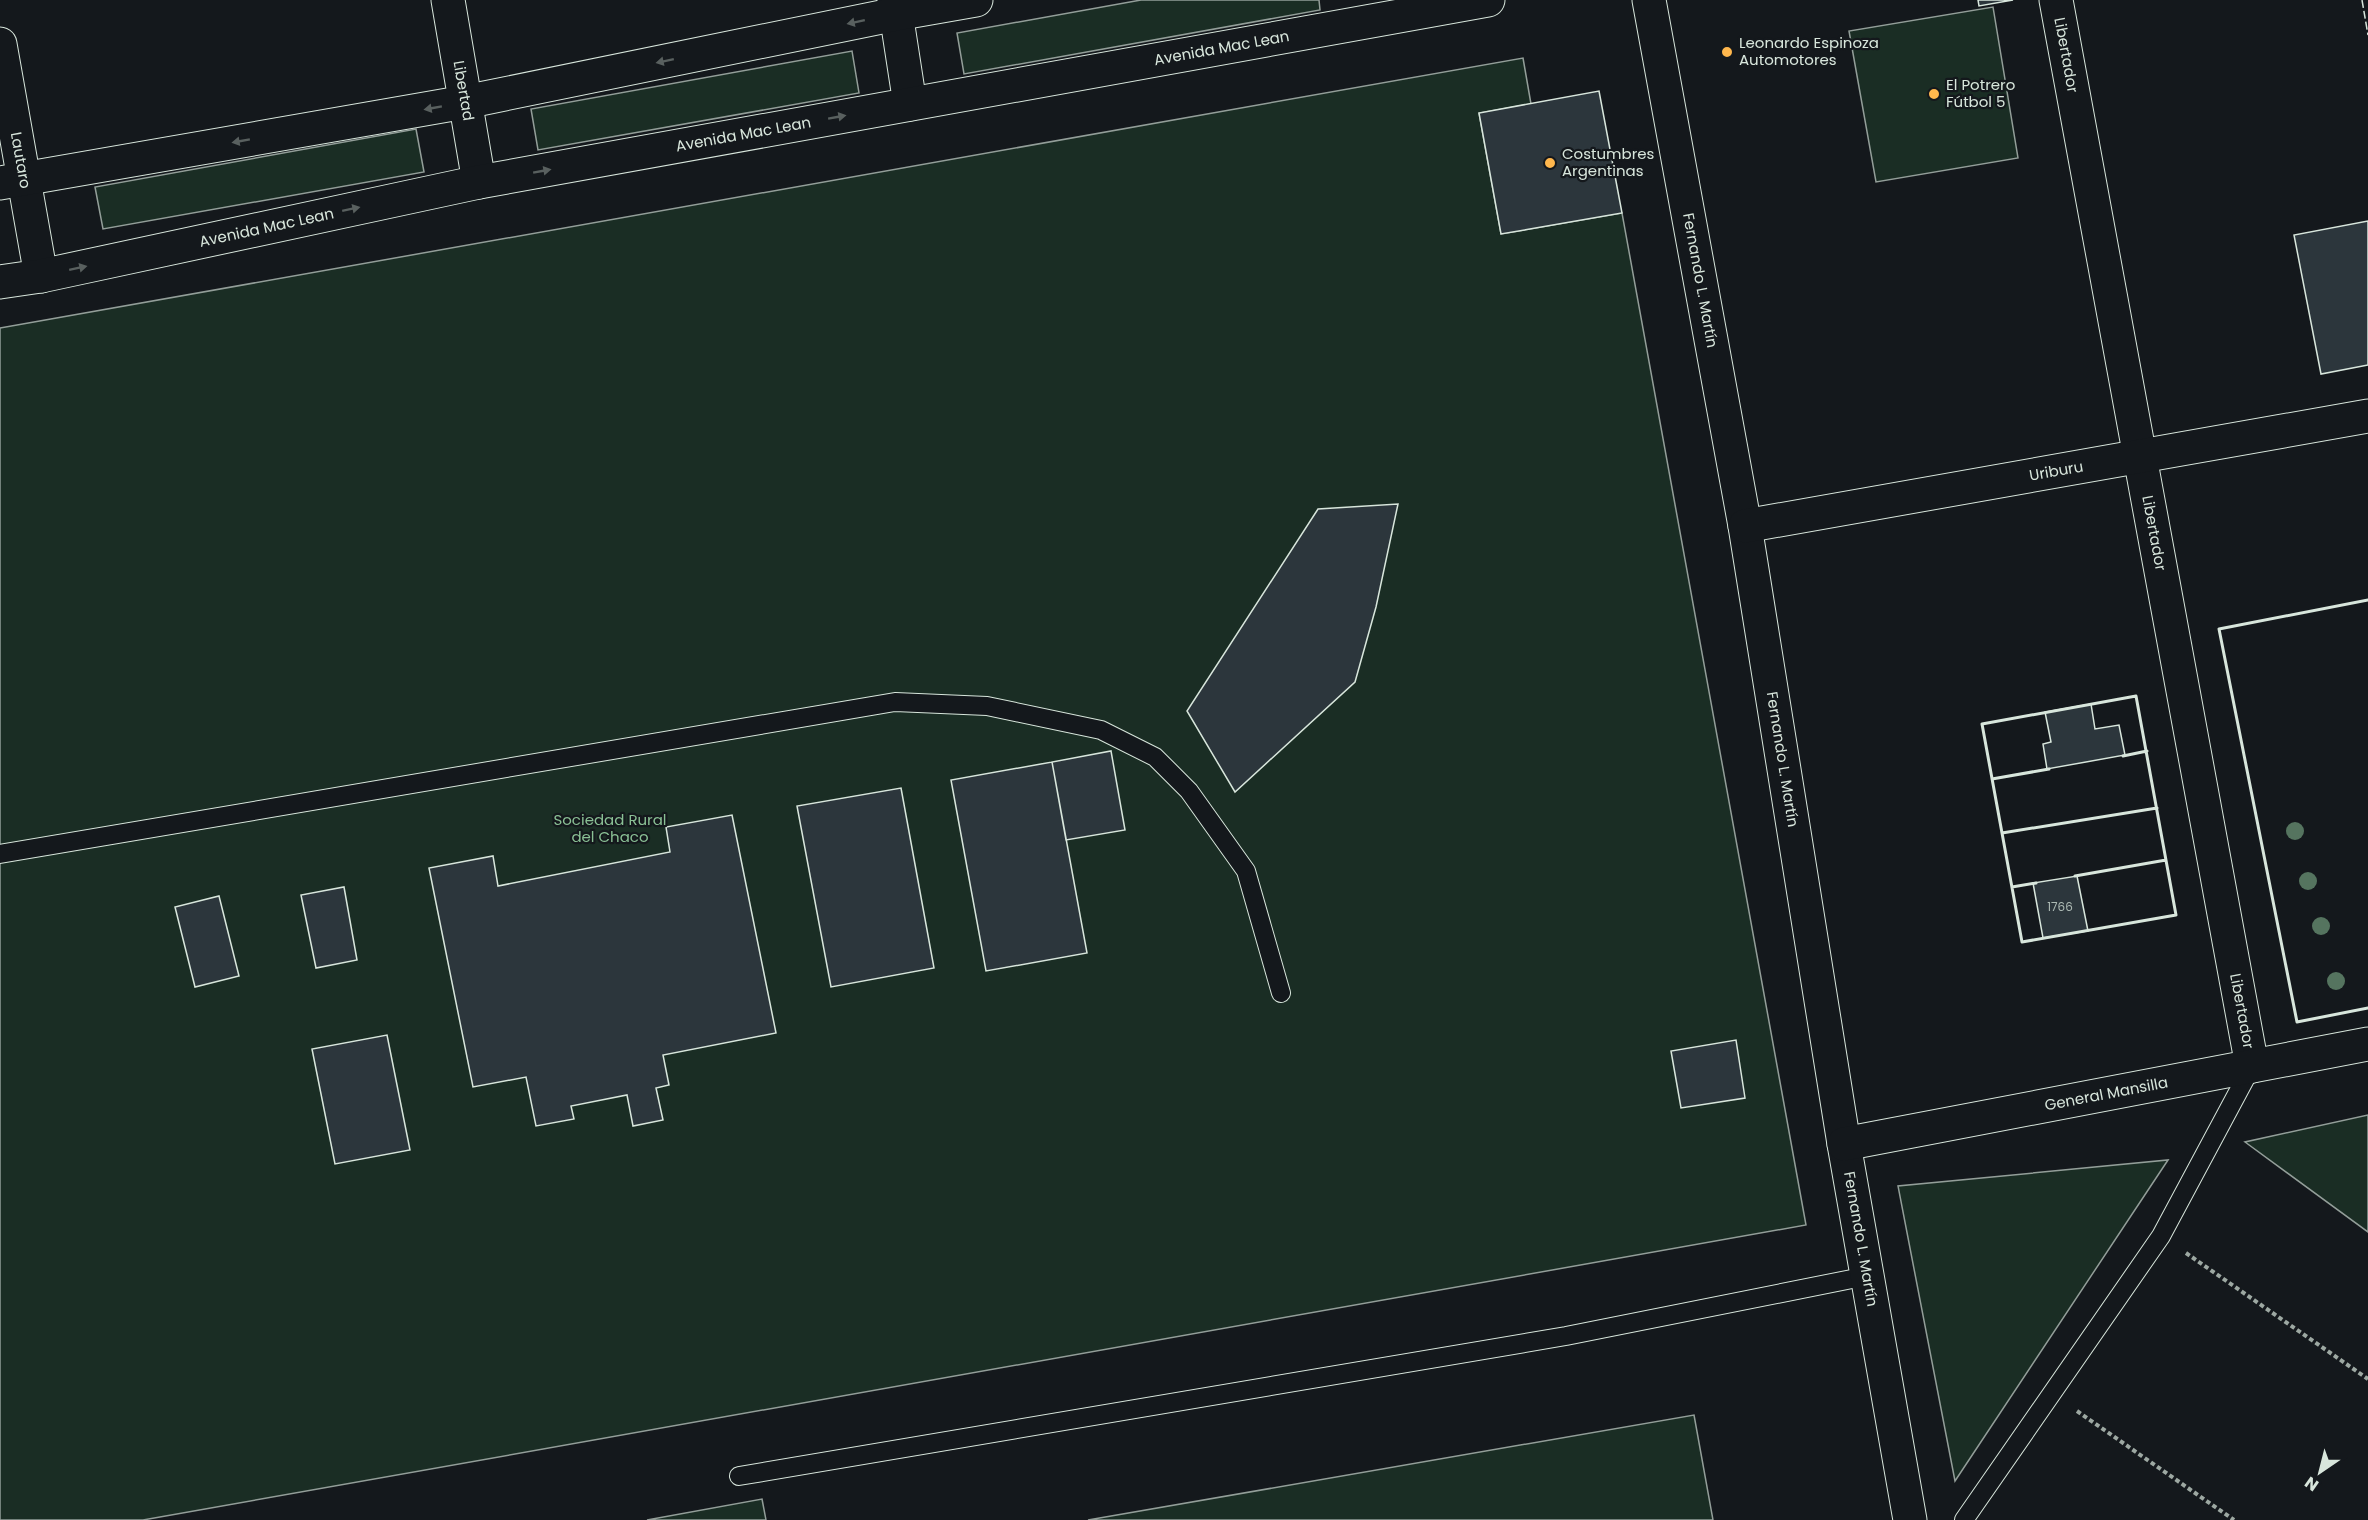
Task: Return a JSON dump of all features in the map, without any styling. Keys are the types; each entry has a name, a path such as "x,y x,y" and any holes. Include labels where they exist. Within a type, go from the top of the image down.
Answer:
{"street":[{"name":"Libertad","path":"448,0 479,182"},
{"path":"12,181 465,102 895,7 976,0"},
{"name":"Avenida Mac Lean","path":"0,282 41,276 479,182 910,104 1368,10 1488,0"},
{"name":"Fernando L. Martín","path":"1649,0 1745,526 1844,1144 1910,1520"},
{"name":"Libertador","path":"2056,0 2252,1066"},
{"path":"895,7 910,104"},
{"name":"Lautaro","path":"0,45 12,181 41,276"},
{"name":"Uriburu","path":"1745,526 2368,416"},
{"name":"General Mansilla","path":"1844,1144 2368,1044"}],"lane":[{"path":"0,854 896,702 987,706 1101,730 1155,757 1189,790 1246,871 1281,993"},
{"path":"1964,1520 2161,1236 2252,1066"},
{"path":"739,1476 1566,1336 1867,1276"}],"path":[{"path":"2161,1236 2368,1379"},
{"path":"2052,1394 2234,1520"}],"green space":[{"path":"1141,0 1319,0 1320,10 964,74 957,33"},
{"name":"El Potrero Fútbol 5","path":"1993,7 2018,158 1876,182 1849,31"},
{"path":"852,51 859,93 538,150 531,109"},
{"name":"Sociedad Rural del Chaco","path":"1523,58 1531,104 1479,113 1501,234 1622,213 1806,1225 143,1520 0,1520 0,328"},
{"path":"416,129 424,172 103,229 95,187"},
{"path":"2368,1115 2368,1232 2245,1142"},
{"path":"2168,1160 1955,1481 1898,1186"},
{"path":"1694,1415 1713,1520 1088,1520"},
{"path":"762,1499 766,1520 647,1520"}],"building":[{"path":"1978,0 2013,0 1979,6"},
{"name":"Costumbres Argentinas","path":"1599,91 1622,213 1501,234 1479,113"},
{"path":"2368,221 2368,365 2321,374 2294,235"},
{"path":"1398,504 1376,607 1355,682 1235,792 1187,711 1318,509"},
{"path":"2091,704 2095,729 2119,725 2125,755 2047,769 2043,744 2051,742 2045,712"},
{"path":"1111,751 1125,830 1066,840 1052,762"},
{"path":"1052,762 1087,953 986,971 951,780"},
{"path":"901,788 934,968 831,987 797,806"},
{"path":"732,815 776,1033 663,1055 669,1085 656,1088 663,1120 633,1126 627,1095 571,1106 574,1119 536,1126 526,1077 473,1087 429,868 493,856 498,886 670,852 666,827"},
{"path":"2077,876 2088,931 2043,938 2033,883"},
{"path":"344,887 357,960 316,968 301,895"},
{"path":"219,896 239,976 195,987 175,907"},
{"path":"387,1035 410,1150 335,1164 312,1049"},
{"path":"1736,1040 1745,1098 1681,1108 1671,1051"}],"fence":[{"path":"2362,0 2368,35"}],"wall":[{"path":"2368,600 2219,629 2297,1022 2368,1008"},
{"path":"2136,696 2176,915 2022,942 1982,724 2136,696"},
{"path":"2123,756 2147,751"},
{"path":"1992,779 2049,769"},
{"path":"2002,833 2157,808"},
{"path":"2075,876 2166,860"},
{"path":"2012,887 2036,883"}],"place":[{"name":"Leonardo Espinoza Automotores","path":"1727,52"},
{"name":"El Potrero Fútbol 5","path":"1934,94"},
{"name":"Costumbres Argentinas","path":"1550,163"}]}
